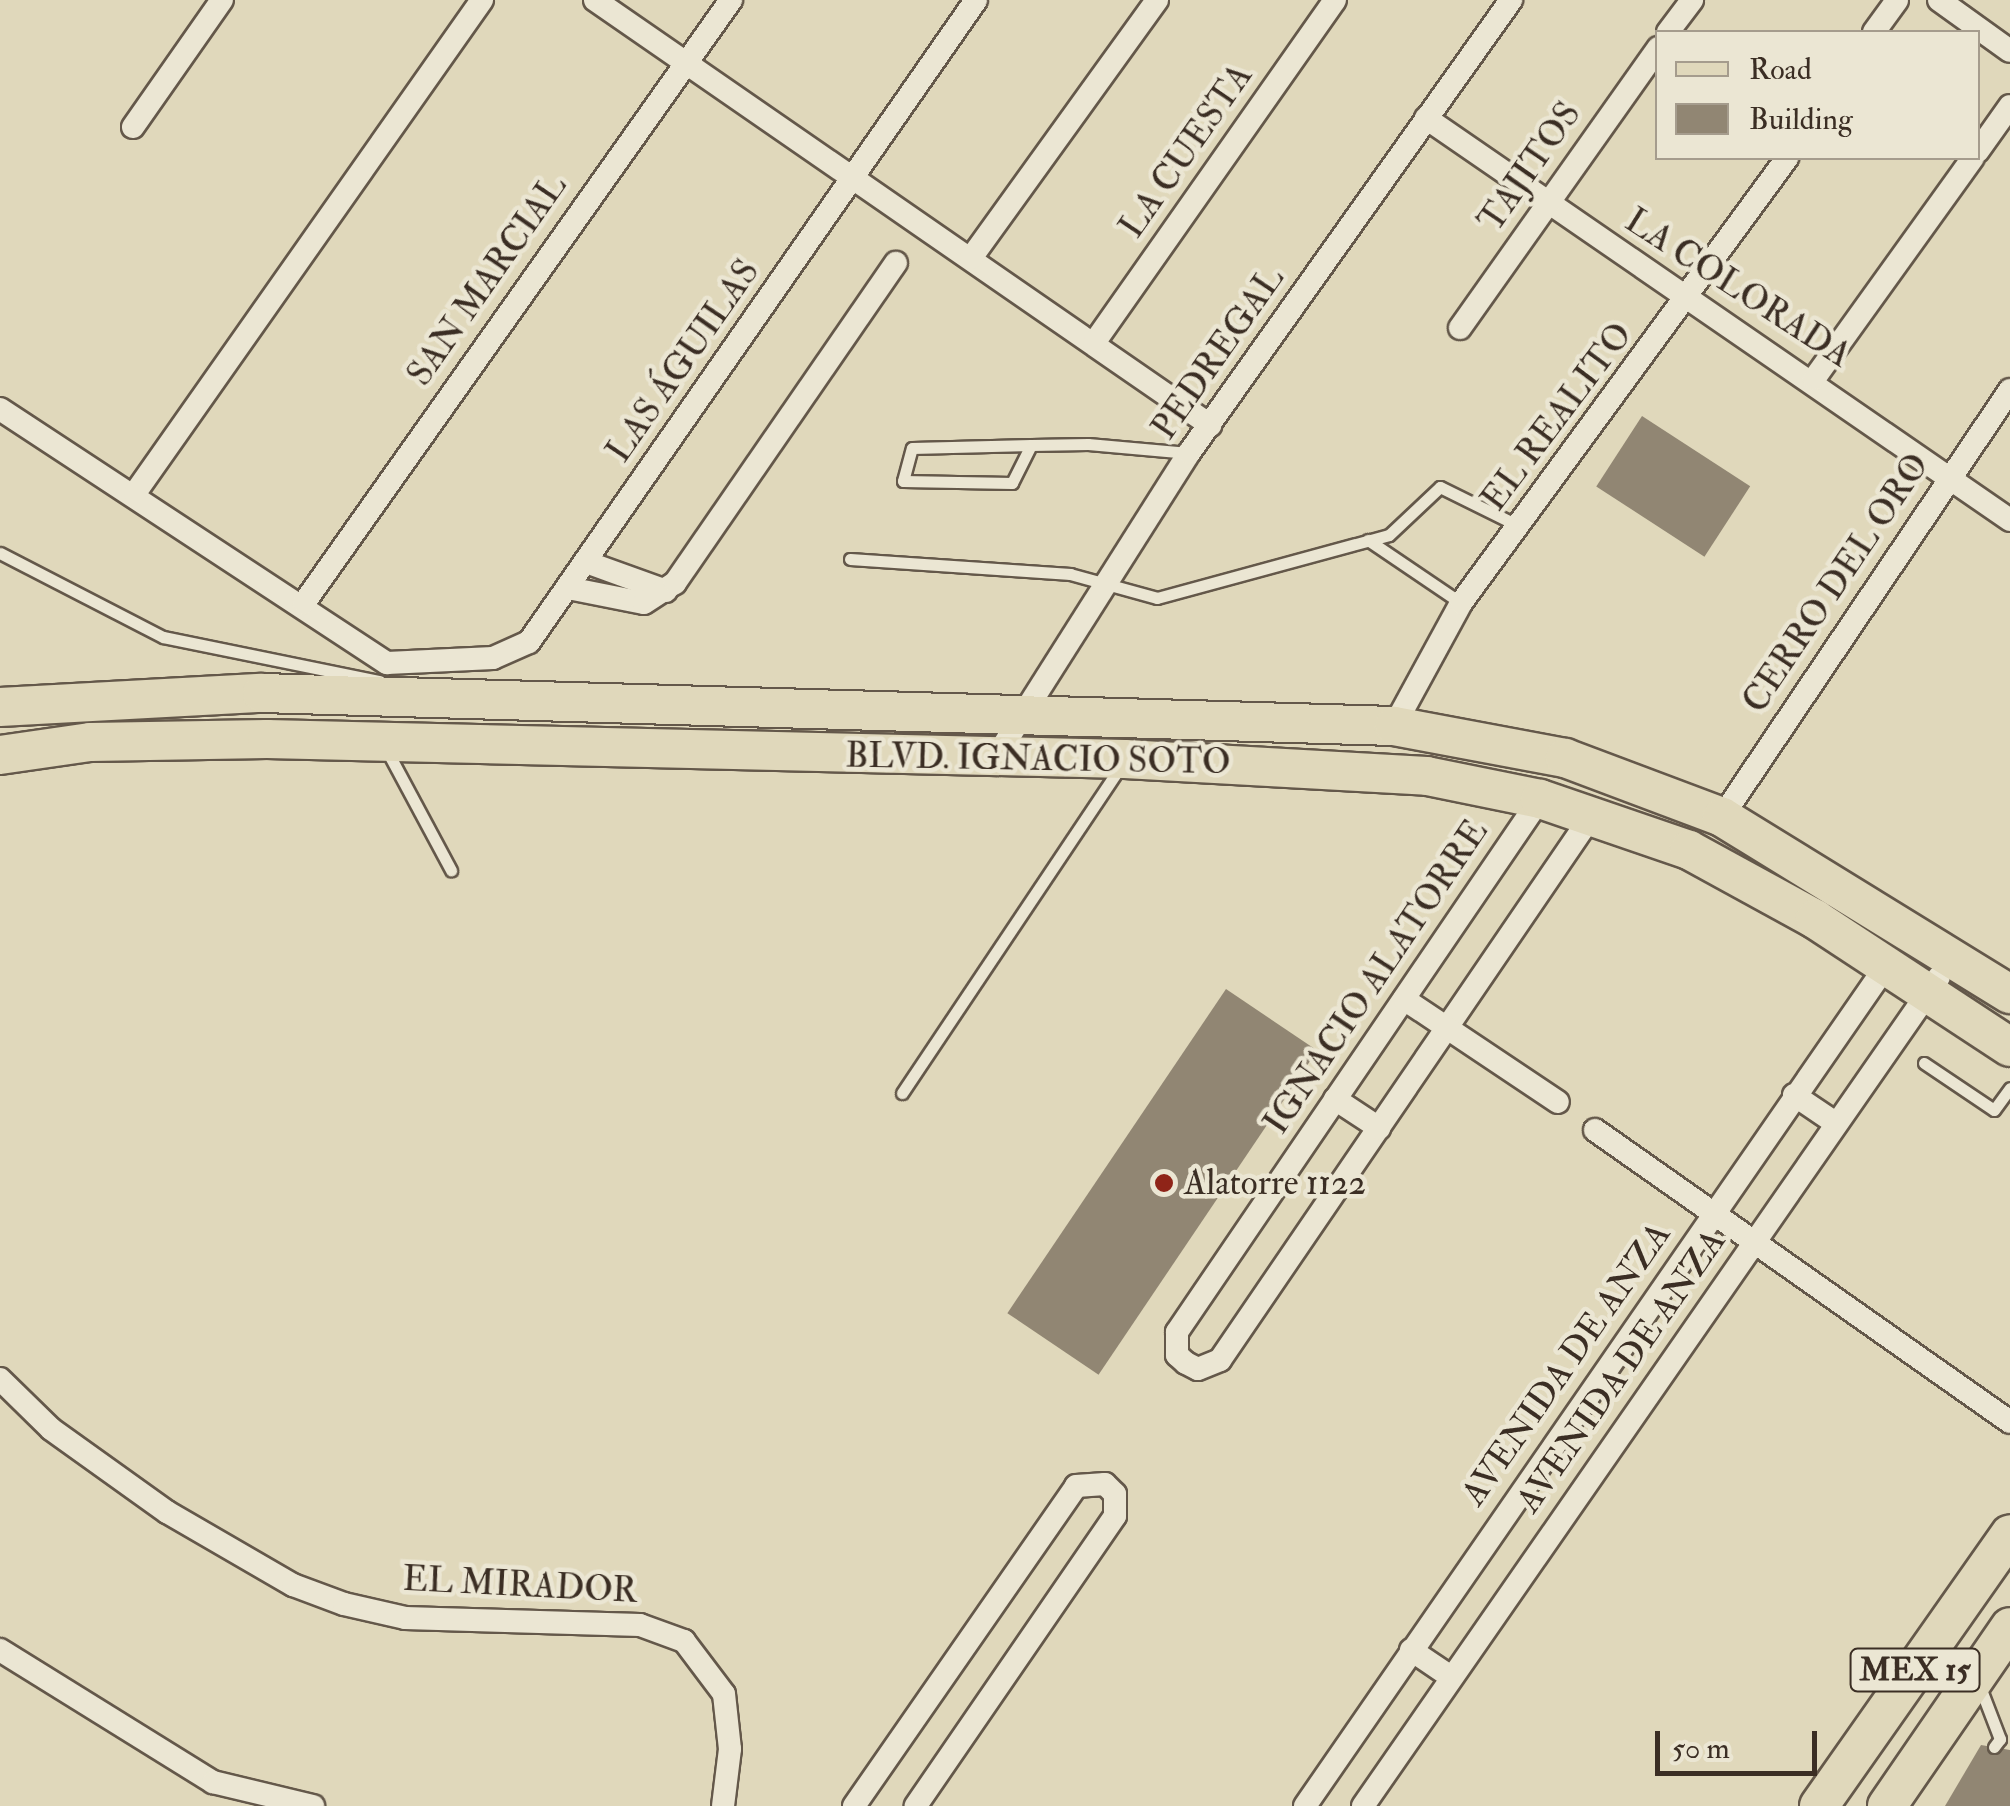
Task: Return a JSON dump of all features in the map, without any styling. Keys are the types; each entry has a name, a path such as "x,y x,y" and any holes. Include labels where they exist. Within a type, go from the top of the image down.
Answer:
{"main road":[{"name":"BLVD. IGNACIO SOTO","path":"0,706 262,693 385,681 1020,720 1394,726 1565,758 1722,817 2005,981"},
{"name":"BLVD. IGNACIO SOTO","path":"0,755 90,742 383,744 1125,759 1427,776 1592,815 1706,859 1888,964 1934,984 2010,1047"},
{"path":"1540,800 1586,788 1693,824 1722,817"},
{"path":"1934,984 1978,1002 2005,981"},
{"name":"MEX 15","path":"1819,1806 2010,1534"},
{"name":"MEX 15","path":"1886,1806 2010,1627"}],"street":[{"path":"132,128 222,0"},
{"path":"135,493 482,0"},
{"path":"595,0 1210,425"},
{"name":"SAN MARCIAL","path":"304,603 731,0"},
{"name":"LAS ÁGUILAS","path":"385,681 513,654 568,588 976,0"},
{"path":"971,258 1157,0"},
{"name":"LA CUESTA","path":"1094,343 1335,0"},
{"name":"PEDREGAL","path":"996,757 1189,453 1511,0"},
{"path":"1670,30 1692,0"},
{"path":"1875,30 1897,0"},
{"path":"1939,0 2010,50"},
{"name":"TAJITOS","path":"1460,328 1655,52"},
{"path":"1980,148 2010,106"},
{"name":"LA COLORADA","path":"1426,118 1687,300 1814,379 2010,520"},
{"name":"EL REALITO","path":"1394,726 1461,603 1687,300 1786,160"},
{"path":"1814,379 1972,160"},
{"path":"568,588 644,604 666,591 896,263"},
{"name":"CERRO DEL ORO","path":"1722,817 2010,390"},
{"path":"0,409 304,603 385,681 383,744"},
{"path":"586,562 666,591"},
{"name":"IGNACIO ALATORRE","path":"1540,800 1177,1332 1174,1344 1186,1364 1198,1369 1220,1360 1592,815"},
{"name":"AVENIDA DE ANZA","path":"1305,1806 1888,964"},
{"name":"AVENIDA DE ANZA","path":"1362,1806 1834,1122 1934,984"},
{"path":"1404,999 1558,1102"},
{"path":"1794,1095 1834,1122"},
{"path":"1335,1100 1379,1128"},
{"path":"1595,1130 2010,1422"},
{"name":"EL MIRADOR","path":"0,1379 51,1428 167,1512 310,1591 404,1618 640,1625 684,1641 724,1694 730,1749 723,1806"},
{"path":"854,1806 1076,1486 1106,1484 1115,1494 1115,1516 916,1806"},
{"path":"0,1650 213,1782 312,1806"},
{"path":"1410,1650 1450,1676"}],"lane":[{"path":"1032,445 1012,483 902,480 912,448 1032,445 1189,453"},
{"path":"850,559 1108,581 1157,598 1389,535 1440,487 1520,526"},
{"path":"1368,540 1461,603"},
{"path":"0,553 164,637 385,681"},
{"path":"383,744 452,870"},
{"path":"902,1093 1125,759"},
{"path":"1924,1063 1994,1110 2010,1088"},
{"path":"1976,1674 2001,1742"}],"building":[{"path":"1642,416 1750,486 1704,557 1596,486"},
{"name":"Alatorre 1122","path":"1226,989 1317,1051 1099,1375 1007,1313"},
{"path":"1981,1745 2010,1750 2010,1806 1945,1806"}],"place":[{"name":"Alatorre 1122","path":"1164,1183"}]}
